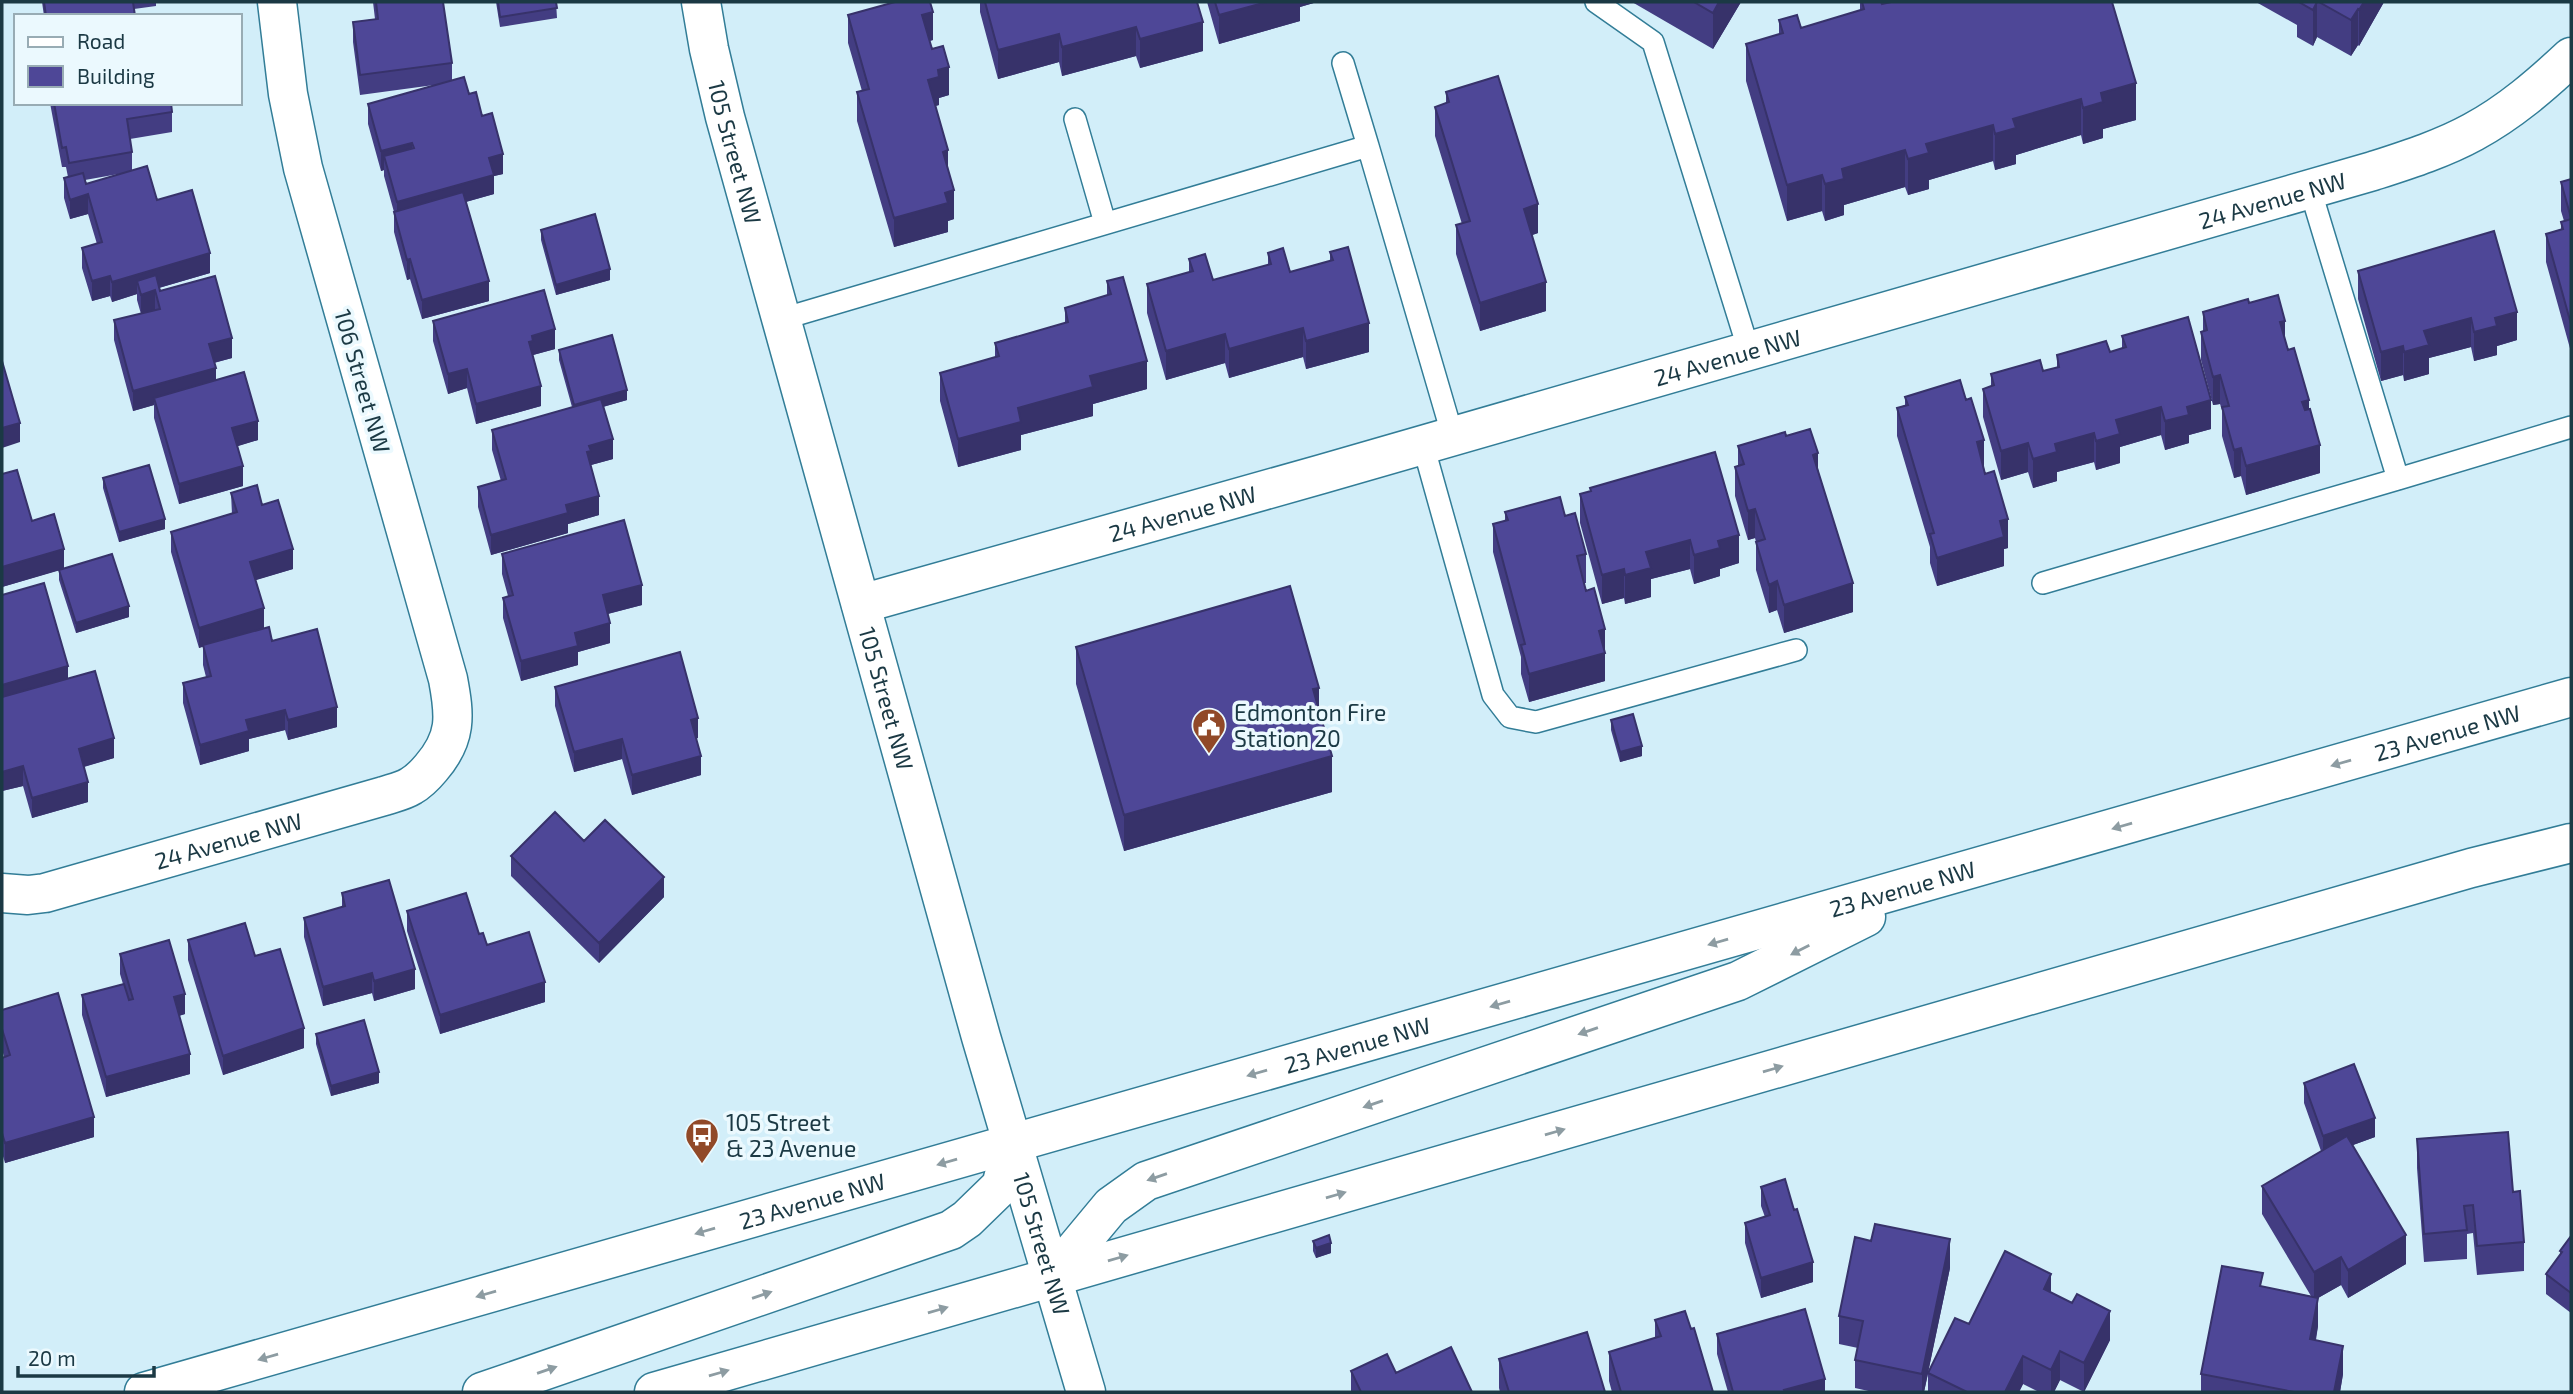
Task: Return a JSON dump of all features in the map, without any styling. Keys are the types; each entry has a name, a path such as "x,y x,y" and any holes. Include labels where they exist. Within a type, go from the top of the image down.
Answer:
{"main road":[{"name":"106 Street NW","path":"277,2 288,94 303,168 448,679 454,709 452,734 442,755"},
{"name":"105 Street NW","path":"701,2 725,117 977,1024 1086,1392"},
{"name":"24 Avenue NW","path":"861,604 1438,441 2429,153 2474,132 2515,105 2571,57"},
{"name":"23 Avenue NW","path":"144,1392 2571,697"},
{"name":"24 Avenue NW","path":"2,893 45,893 384,796 411,786 426,774 442,755"},
{"path":"654,1392 2471,868 2571,843"},
{"path":"1052,1277 1111,1206 1146,1181 1738,981 1949,876"},
{"path":"482,1392 951,1230 967,1219 1001,1186 1013,1142"}],"lane":[{"path":"1596,2 1653,42 1749,351"},
{"path":"1343,63 1368,146 1438,441 1493,695 1510,717 1536,722 1796,650"},
{"path":"1075,119 1105,223"},
{"path":"782,318 1368,146"},
{"path":"2310,189 2398,479"},
{"path":"2043,583 2571,427"}],"building":[{"path":"44,2 133,2 135,14 46,14"},
{"path":"376,2 443,2 452,63 360,75 353,22 378,19"},
{"path":"498,2 556,2 557,8 500,17"},
{"path":"895,2 930,2 933,12 922,15 932,49 943,46 949,67 938,70 939,77 928,80 948,150 943,152 954,190 945,193 948,203 894,218 857,92 869,89 848,15"},
{"path":"985,2 1197,2 1203,22 1140,39 1136,27 1062,47 1059,34 998,50"},
{"path":"1215,2 1267,2 1219,15"},
{"path":"1694,2 1719,2 1713,13"},
{"path":"1862,2 2112,2 2136,83 2101,93 2103,102 2083,108 2081,99 2013,119 2016,128 1995,134 1993,125 1926,144 1929,153 1908,159 1905,150 1842,169 1844,179 1825,184 1822,175 1787,185 1746,44 1783,33 1779,20 1797,15 1801,28 1864,9"},
{"path":"2299,2 2317,2 2313,10"},
{"path":"2319,2 2364,2 2351,20"},
{"path":"1498,76 1538,204 1524,209 1546,282 1480,303 1456,225 1470,221 1435,107 1449,102 1446,92"},
{"path":"464,77 469,94 476,92 482,116 492,113 503,154 489,158 494,175 397,202 384,156 414,148 412,143 381,151 368,104"},
{"path":"54,105 171,105 172,112 127,119 132,152 69,163 66,147 62,148"},
{"path":"147,166 157,200 192,190 210,253 112,282 110,276 92,281 82,248 102,242 88,194 70,200 64,178 83,173 86,184"},
{"path":"2571,179 2571,218 2561,182"},
{"path":"463,192 489,281 422,300 410,259 407,260 394,212"},
{"path":"595,214 610,269 556,285 541,230"},
{"path":"2571,219 2571,324 2546,234 2563,229 2561,222"},
{"path":"2494,231 2517,312 2495,318 2497,326 2474,332 2471,318 2424,331 2429,345 2404,352 2403,346 2381,352 2358,271"},
{"path":"1348,247 1369,323 1306,341 1303,328 1229,349 1225,334 1166,351 1147,284 1193,271 1189,259 1205,254 1213,280 1271,264 1268,253 1283,248 1290,272 1333,260 1330,252"},
{"path":"156,275 160,291 215,276 232,338 209,344 216,368 133,391 114,320 160,309 155,290 141,295 137,281"},
{"path":"1123,277 1147,361 1090,376 1093,387 1018,408 1021,422 958,439 940,373 999,356 995,343 1068,322 1065,308 1111,294 1107,281"},
{"path":"544,290 555,329 532,336 533,341 529,342 541,386 476,404 467,369 448,374 433,321"},
{"path":"2278,295 2285,321 2280,322 2288,350 2294,348 2309,400 2302,402 2305,410 2310,409 2320,445 2246,466 2241,448 2234,450 2222,407 2229,406 2220,375 2213,377 2201,332 2207,330 2203,312 2248,299 2249,303"},
{"path":"2188,317 2211,400 2187,407 2189,415 2165,421 2161,407 2116,420 2120,434 2096,441 2094,433 2055,444 2057,452 2033,459 2028,443 2001,451 1983,389 1994,385 1991,374 2040,360 2043,371 2059,367 2057,355 2106,341 2110,352 2126,347 2122,336"},
{"path":"612,335 627,390 574,405 559,350"},
{"path":"2,361 20,423 2,428"},
{"path":"244,372 258,421 232,428 243,466 179,484 154,398"},
{"path":"1960,380 1966,400 1971,398 1984,440 1977,442 1985,474 1994,471 2008,519 2000,521 2004,537 1937,558 1930,534 1934,533 1897,408 1908,405 1905,397"},
{"path":"601,399 613,439 589,446 591,451 587,452 599,496 566,505 568,513 491,535 478,487 506,479 492,430"},
{"path":"1810,429 1818,453 1813,455 1853,583 1784,605 1777,581 1769,585 1756,542 1765,539 1755,509 1748,511 1735,467 1744,464 1738,446 1785,432 1786,436"},
{"path":"1715,452 1739,535 1718,541 1720,548 1694,555 1690,540 1646,552 1651,568 1625,575 1624,569 1602,575 1580,494 1591,491 1590,488"},
{"path":"149,465 165,519 119,532 103,478"},
{"path":"17,470 32,521 54,514 64,549 2,567 2,474"},
{"path":"257,485 262,505 278,500 293,549 250,562 264,608 199,628 171,532 237,512 231,493"},
{"path":"1560,497 1565,516 1575,513 1586,554 1577,556 1586,591 1594,588 1605,629 1599,631 1605,653 1529,674 1521,645 1525,644 1493,524 1508,520 1505,512"},
{"path":"624,520 642,585 603,595 610,623 575,633 578,646 521,661 503,598 513,595 502,554"},
{"path":"112,554 129,606 76,623 59,570"},
{"path":"44,583 68,666 2,685 2,595"},
{"name":"Edmonton Fire Station 20","path":"1290,586 1319,688 1313,689 1332,756 1124,815 1076,647"},
{"path":"269,627 272,641 317,629 337,707 288,720 285,710 246,720 249,731 200,745 183,683 211,676 203,645"},
{"path":"680,652 698,718 691,720 701,756 632,775 622,739 574,752 555,687"},
{"path":"95,671 114,738 79,749 88,782 32,798 23,766 2,772 2,697"},
{"path":"1633,714 1642,746 1620,752 1611,720"},
{"path":"555,812 584,841 605,820 664,877 599,943 511,856"},
{"path":"389,880 415,969 374,981 372,973 323,987 304,918 345,906 342,893"},
{"path":"466,893 479,934 483,933 487,945 529,932 545,982 440,1015 407,911"},
{"path":"245,923 255,956 280,949 304,1028 223,1056 188,940"},
{"path":"169,940 185,994 174,997 190,1054 106,1077 82,995 124,984 129,1000 133,999 120,954"},
{"path":"58,993 94,1117 5,1143 2,1133 2,1058 10,1055 2,1029 2,1010"},
{"path":"364,1020 379,1072 331,1086 316,1034"},
{"path":"2354,1064 2375,1118 2323,1136 2304,1083"},
{"path":"2508,1132 2513,1192 2520,1191 2524,1242 2477,1246 2473,1205 2464,1206 2467,1230 2424,1234 2417,1139"},
{"path":"2347,1136 2406,1235 2348,1270 2341,1257 2314,1272 2262,1186"},
{"path":"1785,1179 1813,1262 1761,1278 1745,1223 1770,1215 1761,1187"},
{"path":"1875,1224 1950,1239 1922,1374 1855,1360 1863,1321 1839,1316 1855,1237 1871,1241"},
{"path":"1329,1235 1331,1243 1316,1248 1313,1241"},
{"path":"2571,1236 2571,1293 2546,1274"},
{"path":"2005,1251 2051,1274 2044,1289 2072,1303 2077,1294 2110,1311 2084,1363 2060,1351 2051,1370 2023,1356 2005,1392 1967,1392 1928,1373 1955,1318 1969,1324"},
{"path":"2222,1266 2263,1273 2260,1286 2318,1298 2310,1339 2343,1346 2334,1392 2294,1392 2201,1374"},
{"path":"1805,1309 1825,1379 1784,1390 1785,1392 1733,1392 1717,1334"},
{"path":"1685,1311 1691,1329 1694,1328 1713,1392 1621,1392 1609,1352 1661,1336 1655,1320"},
{"path":"1587,1332 1605,1392 1509,1392 1499,1359"},
{"path":"1451,1347 1472,1392 1361,1392 1351,1371 1387,1354 1396,1373"}],"place":[{"name":"Edmonton Fire Station 20","path":"1209,755"},
{"name":"105 Street & 23 Avenue","path":"702,1165"}]}
